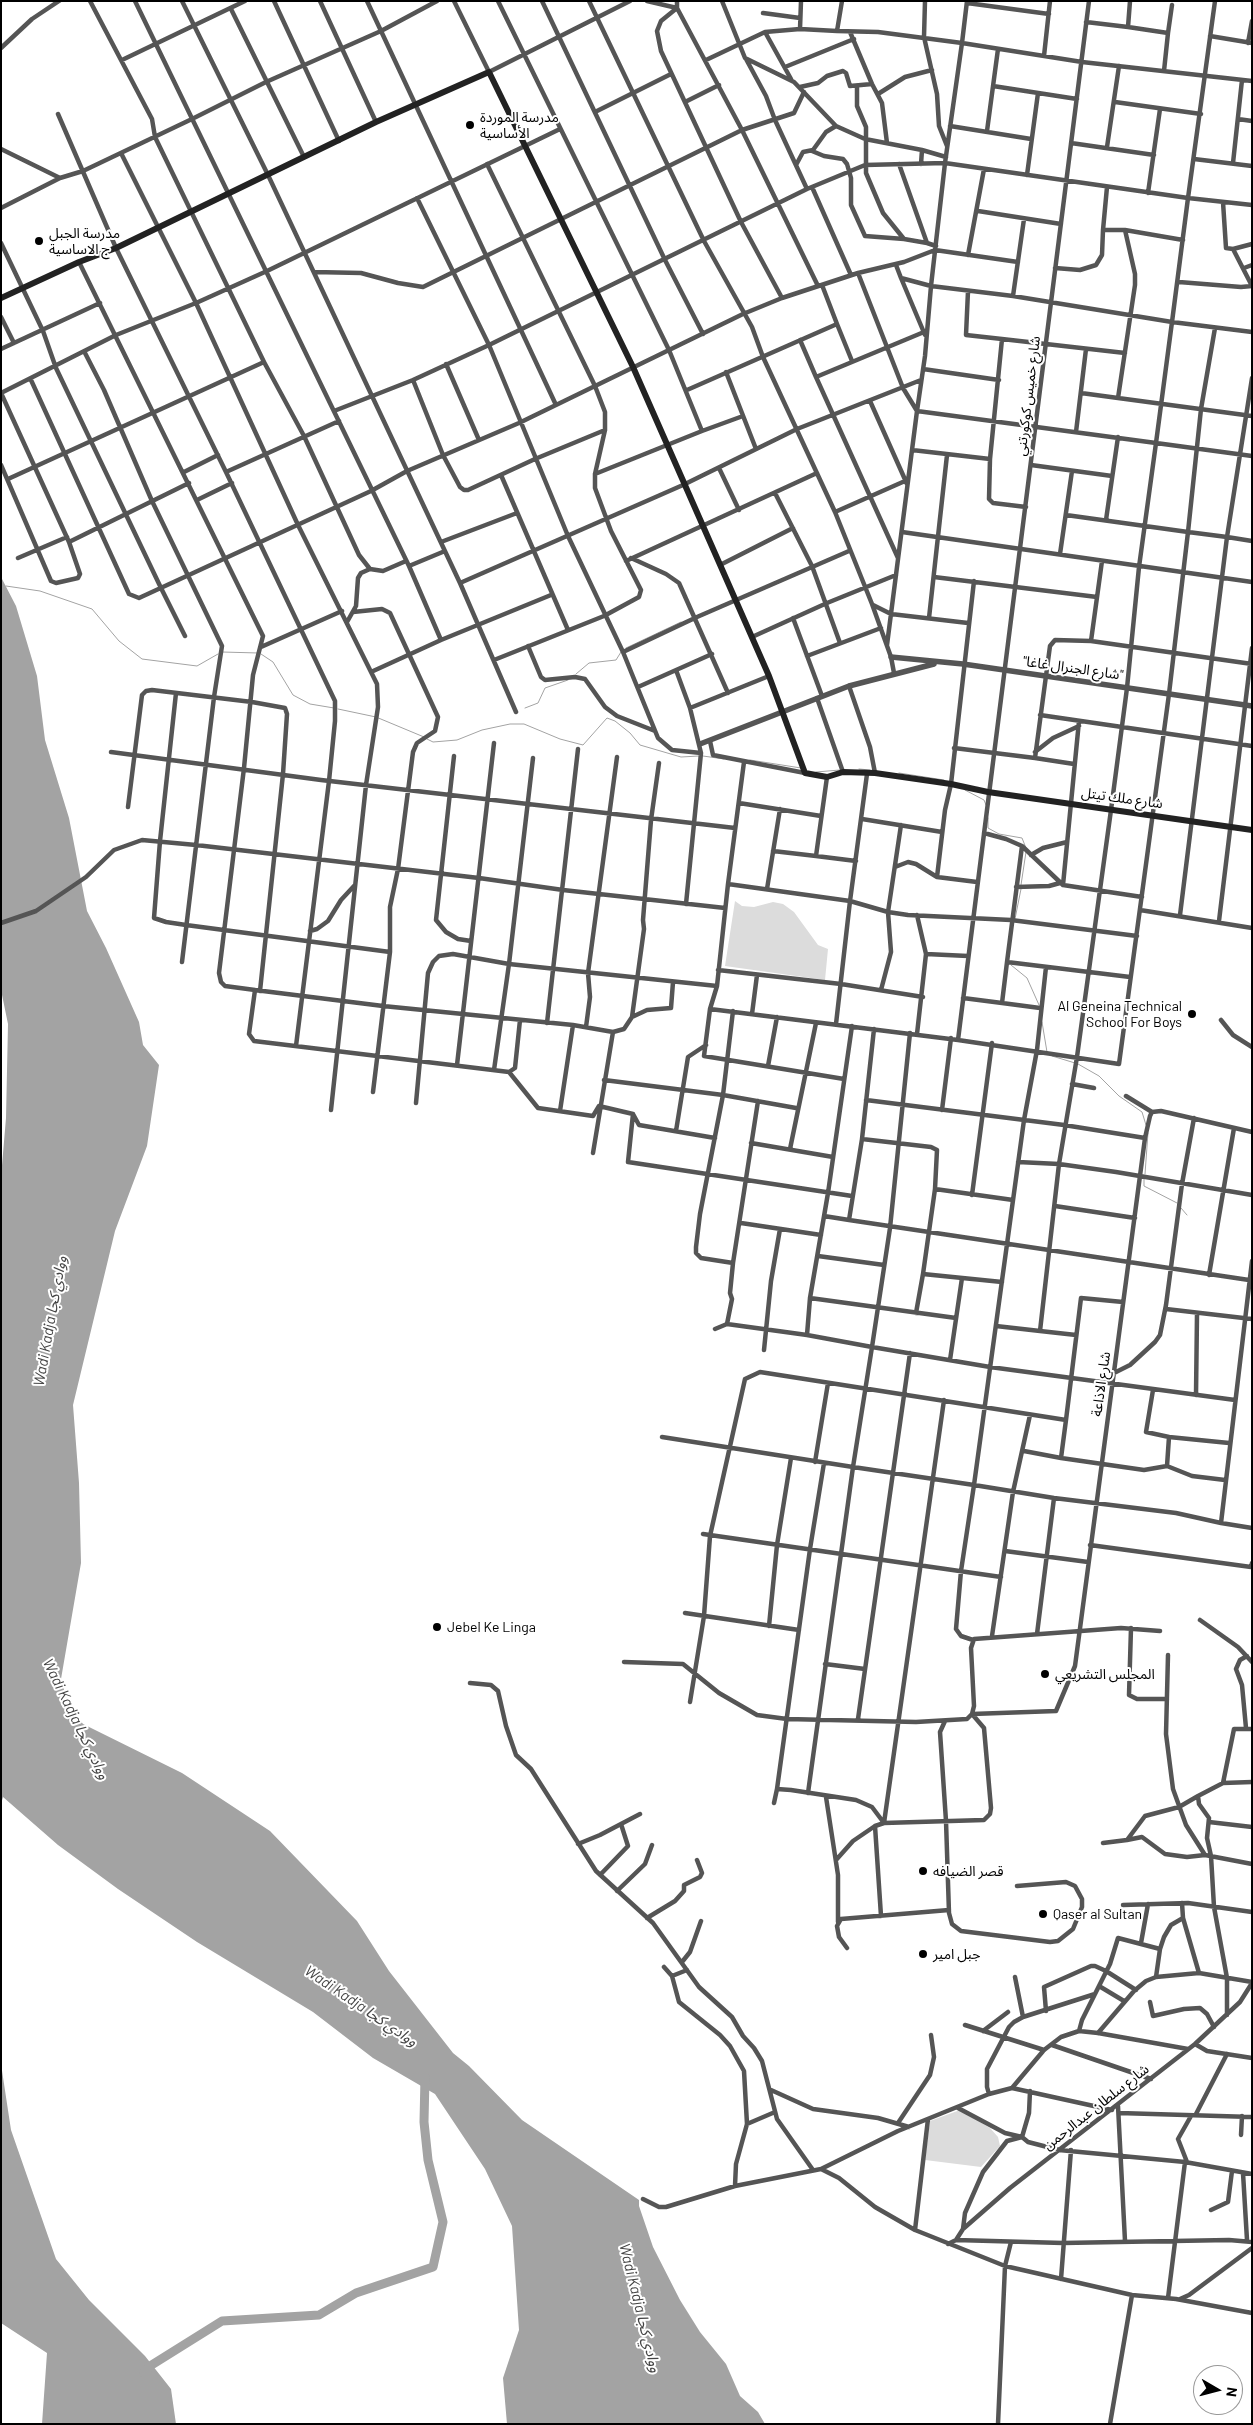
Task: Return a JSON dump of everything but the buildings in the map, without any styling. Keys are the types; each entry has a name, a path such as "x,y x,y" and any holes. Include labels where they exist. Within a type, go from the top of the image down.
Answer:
{"main road":[{"path":"1,298 78,262 116,248 376,122 489,72 594,292 633,367 683,485 770,676 805,773 827,777 843,772"},
{"name":"شارع ملك تيتل","path":"843,772 875,773 951,784 988,792 1252,830"}],"street":[{"path":"1,48 32,19 59,1"},
{"path":"90,1 152,119 155,137 190,211 264,362 304,436 359,555 370,569"},
{"path":"135,1 230,193 407,564 441,640"},
{"path":"182,1 268,175 441,542 516,712"},
{"path":"122,60 245,1"},
{"path":"274,1 339,141"},
{"path":"320,1 376,122"},
{"path":"367,1 556,405"},
{"path":"1,208 60,178 83,171 155,137 266,82 381,31 437,1"},
{"path":"454,1 489,72 630,1"},
{"path":"498,1 669,350 702,430"},
{"path":"542,1 665,260 703,334"},
{"path":"589,1 635,93 704,241 743,314 752,327 763,357 835,512 881,628 891,657 894,673"},
{"path":"647,1 677,8"},
{"path":"676,1 677,8 719,85 777,204 820,286 852,361"},
{"path":"722,1 745,58 766,96 796,165 851,275"},
{"path":"800,29 801,1"},
{"path":"837,31 842,1"},
{"path":"925,1 924,37 938,102 939,126 947,148"},
{"path":"1044,56 1050,1"},
{"name":"شارع خميس كوكورتني","path":"958,1040 1089,1"},
{"path":"1128,27 1130,1"},
{"path":"1040,1331 1064,1125 1077,1057 1111,810 1132,647 1144,526 1179,282 1188,198 1215,1"},
{"path":"887,647 902,532 906,483 923,369 945,163 967,2 1004,4 1049,14"},
{"path":"1164,71 1172,5"},
{"path":"231,8 304,157"},
{"path":"677,8 661,20 656,31 661,51 741,222 782,298"},
{"path":"762,13 800,18"},
{"path":"1210,36 1250,43 1252,21"},
{"path":"1086,22 1168,33"},
{"path":"706,60 765,32 800,29 878,32 924,37 1082,62 1252,81"},
{"path":"765,32 791,80"},
{"path":"850,32 882,103 887,143"},
{"path":"785,67 854,39"},
{"path":"987,131 998,49"},
{"path":"745,58 791,80 800,87 836,126 865,139 922,150 946,157"},
{"path":"1107,147 1119,66"},
{"path":"878,94 905,77 932,70"},
{"path":"800,87 818,83 827,76 843,71 846,73 850,86 872,84"},
{"path":"595,112 671,74"},
{"path":"1233,164 1242,80"},
{"path":"685,102 719,85"},
{"path":"857,86 856,101 866,128 865,165 883,213 904,239"},
{"path":"993,86 1077,98"},
{"path":"314,272 361,272 398,283 423,287 595,200 742,130 794,112 804,92"},
{"path":"1027,175 1038,93"},
{"path":"1115,102 1201,114"},
{"path":"1148,192 1160,109"},
{"path":"58,114 116,248 218,455 335,701 329,781 296,1046"},
{"path":"1238,119 1252,121"},
{"path":"812,150 826,132 836,126"},
{"path":"950,126 1031,139"},
{"path":"1,465 53,583 78,578 80,574 68,540 1,393 56,368 116,336 267,271 304,251 560,129"},
{"path":"1071,143 1154,155"},
{"path":"1,149 60,178"},
{"path":"796,165 803,152 812,150 824,156 843,159 850,171 852,183 850,201 864,235 927,243 935,248 968,255 1018,262"},
{"path":"921,164 922,150"},
{"path":"121,152 196,303 298,525 377,684 378,707 366,785 331,1110"},
{"path":"1194,159 1252,166"},
{"path":"334,411 413,380 489,345 809,188 865,165 945,163 1252,206"},
{"path":"488,164 595,386 604,412 605,430 594,474 595,488 606,520 641,590 639,597 604,616 494,660"},
{"path":"899,164 927,243"},
{"path":"968,255 978,211 984,169"},
{"path":"1056,268 1080,270 1096,266 1102,255 1107,187"},
{"path":"416,198 489,345 568,536 604,616 623,652 658,738 672,750 701,753"},
{"path":"1224,202 1226,248 1233,249 1252,244"},
{"path":"978,211 1061,224"},
{"path":"1013,296 1024,219"},
{"path":"1103,230 1125,230 1183,240"},
{"path":"1118,398 1132,314 1135,274 1125,230"},
{"path":"1,243 43,331 56,368 185,636"},
{"path":"31,380 63,453 132,597 139,598 372,490 407,471 520,423 743,314 782,298 851,275 896,265 935,248"},
{"path":"1179,282 1241,287 1252,286 1233,249"},
{"path":"78,262 262,629 261,648 253,675 252,702 219,974 220,982 225,986 257,991 383,1006 502,1017 613,1032 624,1028 632,1017 647,1010 671,1008 673,982"},
{"path":"896,265 924,332 926,343"},
{"path":"1244,268 1252,265"},
{"path":"858,273 903,388 917,411"},
{"path":"902,278 931,286 1013,296 1172,322 1252,332"},
{"path":"968,291 966,334 1125,353"},
{"path":"1,349 100,303"},
{"path":"1,317 14,343"},
{"path":"687,390 837,324"},
{"path":"710,1009 951,1038 1119,1064 1169,694 1202,408 1215,328"},
{"path":"816,377 924,332"},
{"path":"1002,339 990,459 990,501 1026,507"},
{"path":"800,340 832,415 898,558"},
{"path":"1076,432 1086,348"},
{"path":"85,353 104,390 118,428 152,501 222,646 214,697 182,962"},
{"path":"8,479 188,395 264,362"},
{"path":"446,364 479,440"},
{"path":"923,369 999,380"},
{"path":"726,372 756,449"},
{"path":"1180,915 1227,537 1239,455 1249,415 1252,378"},
{"path":"413,380 443,455 460,488 464,490 468,490 535,459 605,430"},
{"path":"460,583 683,485 798,429 921,380"},
{"path":"1081,393 1249,415"},
{"path":"870,400 906,483"},
{"path":"917,411 1252,456"},
{"path":"594,474 702,430 743,416"},
{"path":"226,472 339,421"},
{"path":"1106,520 1118,437"},
{"path":"912,450 990,459"},
{"path":"184,472 218,455"},
{"path":"929,618 947,455"},
{"path":"1031,465 1112,476"},
{"path":"719,468 739,510"},
{"path":"1060,554 1072,471"},
{"path":"626,561 817,473"},
{"path":"501,475 568,630"},
{"path":"18,558 98,527 189,483"},
{"path":"835,512 870,496 906,483"},
{"path":"197,500 232,484"},
{"path":"775,492 812,566 840,643"},
{"path":"441,542 517,513"},
{"path":"1066,515 1252,541"},
{"path":"720,565 793,528"},
{"path":"902,532 1252,582"},
{"path":"347,622 353,612 358,578 361,573 370,569 383,571 444,550"},
{"path":"623,652 695,618 849,551"},
{"path":"631,558 674,578 679,583 728,693"},
{"path":"1091,641 1102,561"},
{"path":"752,637 864,587 896,575"},
{"path":"934,577 1097,597"},
{"path":"937,877 942,832 951,784 963,664 974,581"},
{"path":"371,672 478,624 552,595"},
{"path":"872,604 891,614 968,623"},
{"path":"353,612 386,610 437,713 438,721 435,731 417,743 413,752 398,869 390,907 390,952 373,1092"},
{"path":"261,648 342,611"},
{"path":"794,618 843,772"},
{"path":"807,656 881,628"},
{"path":"1035,758 1050,646 1057,639 1091,641 1251,664"},
{"path":"528,646 541,677 545,680 575,677 585,679 605,707 617,716 655,731"},
{"path":"1219,922 1229,826 1252,648"},
{"path":"638,687 712,654"},
{"name":"\"شارع الجنرال غاغا\"","path":"891,657 963,664 1252,706"},
{"path":"700,744 849,686 938,663"},
{"path":"676,670 690,708 701,753 692,824 686,904"},
{"path":"690,708 770,676"},
{"path":"849,686 870,747 875,773"},
{"path":"128,807 142,695 146,691 176,692 281,706 287,714 283,774 265,936 250,1037 254,1041 509,1072 515,1068 520,1020"},
{"path":"176,692 154,918 166,922 225,931 390,952"},
{"path":"1040,715 1079,723 1163,732 1252,746"},
{"path":"1035,752 1079,723"},
{"path":"1062,884 1079,723"},
{"path":"710,741 713,755 805,773"},
{"path":"458,1065 494,743"},
{"path":"954,748 1074,764"},
{"path":"547,1023 578,749"},
{"path":"111,752 244,768 329,781 650,820 735,828"},
{"path":"454,756 437,923 455,938 471,940"},
{"path":"586,1027 590,997 588,972 617,757"},
{"path":"494,1070 519,884 533,758"},
{"path":"744,762 716,986 710,1009 704,1056 727,1058 844,1079"},
{"path":"632,1017 642,945 650,820 659,763"},
{"path":"836,1024 866,774"},
{"path":"816,856 827,777"},
{"path":"739,802 821,816"},
{"path":"768,889 780,809"},
{"path":"862,819 942,832"},
{"path":"881,990 891,952 888,912 901,825"},
{"path":"984,833 1006,838 1022,846 1062,884"},
{"path":"1,923 36,911 86,877 114,850 142,840 196,844 563,890 725,908"},
{"path":"1031,855 1043,848 1067,842"},
{"path":"1002,1003 1011,920 1022,846"},
{"path":"773,851 856,861"},
{"path":"895,867 908,862 916,864 937,877 977,882"},
{"path":"728,884 850,901 888,912 1011,920 1136,936"},
{"path":"1016,887 1062,884 1142,896"},
{"path":"310,931 324,925 355,885"},
{"path":"1140,910 1252,928"},
{"path":"917,915 926,954 923,997 917,1034"},
{"path":"926,954 968,956"},
{"path":"416,1103 428,973 433,962 439,956 469,956 509,964 716,986"},
{"path":"1007,962 1130,977"},
{"path":"1046,967 1040,1008 1037,1050 1024,1120 961,1571 956,1629 961,1636 973,1640 992,1636 1131,1628 1160,1631"},
{"path":"718,970 841,984 923,997"},
{"path":"752,1014 757,975"},
{"path":"963,998 1040,1008"},
{"path":"733,1011 723,1095 700,1214 696,1253 701,1258 733,1263"},
{"path":"768,1066 777,1017"},
{"path":"1221,1020 1233,1035 1252,1047"},
{"path":"790,1149 796,1108 806,1072 816,1022"},
{"path":"560,1111 573,1026"},
{"path":"807,1335 810,1298 828,1193 852,1026"},
{"path":"849,1220 862,1139 874,1029"},
{"path":"593,1153 599,1106 613,1032"},
{"path":"808,1793 853,1466 890,1228 910,1033"},
{"path":"942,1110 951,1038"},
{"path":"972,1195 992,1044"},
{"path":"676,1131 688,1057 706,1045"},
{"path":"509,1072 538,1108 593,1116 599,1106"},
{"path":"604,1080 723,1095 796,1108"},
{"path":"1072,1084 1094,1088"},
{"path":"1126,1096 1152,1112 1161,1111 1252,1132"},
{"path":"866,1100 1064,1125 1145,1138"},
{"path":"728,1324 732,1299 730,1293 733,1263 741,1223 758,1101"},
{"path":"599,1106 634,1114"},
{"name":"شارع الاذاعة","path":"972,1714 1056,1711 1075,1666 1100,1465 1145,1138 1152,1112"},
{"path":"634,1114 639,1125 715,1138"},
{"path":"634,1114 628,1162 746,1182 852,1196"},
{"path":"1114,1373 1130,1365 1156,1342 1160,1335 1166,1309 1182,1184 1194,1118"},
{"path":"1209,1275 1234,1128"},
{"path":"862,1139 936,1149 938,1153 935,1189 916,1313"},
{"path":"751,1143 833,1157"},
{"path":"1018,1162 1059,1164 1252,1195"},
{"path":"935,1189 1013,1200"},
{"path":"1055,1206 1135,1218"},
{"path":"824,1216 890,1228 1050,1249 1249,1280"},
{"path":"741,1223 821,1234"},
{"path":"764,1350 771,1281 780,1229"},
{"path":"818,1256 884,1265"},
{"path":"1221,1523 1229,1442 1252,1261"},
{"path":"922,1274 1002,1282"},
{"path":"950,1360 962,1278"},
{"path":"1061,1458 1081,1297 1123,1302"},
{"path":"810,1298 956,1318"},
{"path":"1166,1309 1252,1319"},
{"path":"1196,1395 1197,1314"},
{"path":"715,1329 728,1324 766,1329 950,1360 1235,1400"},
{"path":"996,1326 1076,1335"},
{"path":"858,1719 910,1353"},
{"path":"690,1702 704,1616 710,1536 746,1379 760,1372 1066,1420"},
{"path":"815,1462 828,1383"},
{"path":"1153,1390 1146,1432 1169,1437 1229,1442"},
{"path":"884,1823 944,1400"},
{"path":"992,1636 1013,1492 1024,1451 1030,1415"},
{"path":"662,1437 1013,1492 1176,1513 1252,1528"},
{"path":"1167,1466 1169,1437"},
{"path":"1024,1451 1100,1465 1144,1470 1167,1466 1192,1476 1225,1480"},
{"path":"769,1626 777,1545 791,1458"},
{"path":"774,1803 824,1463"},
{"path":"1037,1634 1045,1557 1054,1498"},
{"path":"703,1534 1001,1577"},
{"path":"1090,1545 1251,1568 1252,1563"},
{"path":"1004,1551 1088,1562"},
{"path":"685,1613 799,1630"},
{"path":"1200,1620 1238,1647 1252,1662"},
{"path":"1131,1628 1129,1695 1137,1699 1167,1699"},
{"path":"624,1662 683,1664 719,1694 757,1715 818,1721 858,1719 898,1722 944,1721 967,1718 972,1714 974,1706 971,1648 973,1640"},
{"path":"1168,1655 1166,1734 1170,1769 1179,1807 1186,1825 1205,1855"},
{"path":"1246,1728 1242,1685 1236,1668 1240,1660 1247,1656"},
{"path":"825,1664 865,1669"},
{"path":"470,1683 491,1685 498,1692 512,1747 516,1755 531,1769 600,1876 647,1918 699,1987 732,2017 743,2036 754,2048 762,2061 771,2090 775,2112 813,2170"},
{"path":"836,1860 853,1841 875,1826 884,1823 984,1820 990,1814 984,1728 972,1714"},
{"path":"944,1721 940,1732 949,1910 952,1924 961,1931 1050,1942 1058,1941 1073,1929 1082,1907 1082,1899 1074,1886 1066,1882 1018,1886"},
{"path":"1223,1783 1234,1729 1252,1729"},
{"path":"1127,1840 1145,1816 1179,1807 1223,1783 1252,1782"},
{"path":"777,1789 856,1800 872,1807 884,1823"},
{"path":"1198,1796 1199,1804 1209,1818 1208,1838 1214,1907 1227,1978 1227,2015"},
{"path":"826,1797 836,1860 839,1937 847,1948"},
{"path":"578,1844 640,1814"},
{"path":"1209,1822 1252,1827"},
{"path":"600,1876 628,1846 621,1824"},
{"path":"875,1826 881,1916"},
{"path":"1103,1843 1142,1837 1165,1854 1187,1857 1205,1855 1252,1864"},
{"path":"617,1891 645,1864 652,1845"},
{"path":"647,1918 675,1901 684,1891 684,1885 701,1876 697,1860"},
{"path":"1182,1903 1183,1918 1199,1973"},
{"path":"1124,1905 1182,1903 1252,1912"},
{"path":"1141,1943 1148,1904"},
{"path":"838,1922 846,1919 949,1910"},
{"path":"1156,1977 1160,1949 1170,1925 1183,1918"},
{"path":"682,1962 690,1952 701,1921"},
{"path":"1079,2031 1082,2020 1113,1957 1118,1938 1160,1949"},
{"path":"664,1966 672,1976 679,2002 720,2035 741,2066 745,2078 747,2124 736,2164 735,2186"},
{"path":"1046,2011 1043,1990 1046,1985 1091,1966 1106,1971 1136,1990"},
{"path":"672,1976 687,1970"},
{"path":"1098,2032 1124,2001 1136,1990 1156,1977 1199,1973 1252,1982"},
{"path":"1015,1977 1023,2017"},
{"name":"شارع سلطان عبدالرحمن","path":"956,2240 963,2229 1010,2188 1118,2106 1195,2044 1240,2002 1252,1982"},
{"path":"1099,1986 1124,2001"},
{"path":"990,2094 986,2088 987,2070 1009,2027 1023,2017 1095,1994"},
{"path":"1150,2002 1153,2016 1184,2009 1200,2008 1207,2014 1214,2027"},
{"path":"983,2031 1008,2012"},
{"path":"965,2025 1044,2050"},
{"path":"1012,2088 1044,2050 1060,2037 1079,2031 1098,2032 1188,2049"},
{"path":"898,2123 930,2075 934,2058 931,2036"},
{"path":"1195,2044 1207,2051 1252,2058"},
{"path":"1052,2045 1151,2079"},
{"path":"1196,2114 1227,2054"},
{"path":"643,2198 659,2207 666,2207 735,2186 821,2169 909,2127 990,2094 1012,2088 1112,2110"},
{"path":"771,2090 814,2108 878,2118 909,2127"},
{"path":"1022,2137 1029,2113 1030,2091"},
{"path":"1118,2106 1126,2241"},
{"path":"958,2108 1005,2133 1022,2137 1028,2142 1059,2150 1186,2162 1252,2174"},
{"path":"747,2124 775,2112"},
{"path":"1119,2112 1252,2117"},
{"path":"1168,2298 1186,2162 1178,2139 1191,2116"},
{"path":"1241,2135 1242,2116"},
{"path":"915,2230 928,2119"},
{"path":"963,2229 965,2213 983,2172 1007,2141 1022,2137"},
{"path":"1061,2279 1071,2150"},
{"path":"821,2169 839,2178 875,2207 915,2230 1005,2266 1132,2295 1176,2299 1252,2313"},
{"path":"1211,2210 1228,2202 1232,2170"},
{"path":"948,2244 956,2240 1063,2244 1126,2241 1250,2241 1243,2173"},
{"path":"998,2424 1005,2266 1011,2242"},
{"path":"1176,2299 1182,2299 1189,2295 1252,2248"},
{"path":"1110,2424 1132,2295"}],"shaded area":[{"path":"735,901 742,906 754,907 773,902 783,904 794,912 818,945 828,949 825,980 725,966"},
{"path":"960,2110 990,2128 998,2137 1000,2146 981,2167 925,2160 930,2121"}],"water":[{"name":"Wadi Kadja ووادي كجا","path":"1,577 16,606 37,676 45,740 69,818 87,911 106,948 139,1022 143,1045 159,1065 147,1146 115,1231 73,1405 79,1483 81,1563 61,1679 68,1704 83,1724 182,1773 270,1831 357,1921 389,1971 453,2053 469,2066 522,2120 639,2200 639,2206 653,2247 680,2300 700,2332 726,2364 740,2396 758,2412 765,2424 507,2424 503,2378 519,2330 512,2226 485,2169 435,2094 373,2058 313,2012 197,1942 118,1889 58,1845 3,1797 1,1804 1,1177 6,1118 8,1024 1,990"},
{"path":"1,2064 11,2130 56,2259 89,2300 145,2356 171,2389 176,2424 42,2424 47,2353 1,2323"}],"waterway":[{"path":"6,586 40,591 92,609 119,641 142,659 197,666 218,654"},
{"path":"626,648 681,622"},
{"path":"222,652 258,653"},
{"path":"576,674 589,663 616,660 621,652"},
{"path":"261,654 273,662 293,695 310,704 334,708"},
{"path":"525,708 538,703 545,688 568,680"},
{"path":"338,709 376,717 424,737"},
{"path":"427,739 433,742 457,740 482,730 510,724 524,724 560,739 583,745 607,718 615,721 630,733 640,745 681,757 699,756"},
{"path":"703,756 724,759"},
{"path":"750,760 801,768"},
{"path":"859,769 870,770"},
{"path":"816,772 840,770"},
{"path":"899,773 944,780"},
{"path":"965,790 984,800 986,805"},
{"path":"988,818 988,828 999,834 1022,838 1026,848"},
{"path":"1021,885 1026,852"},
{"path":"1015,919 1021,889"},
{"path":"1011,965 1027,978 1039,1005"},
{"path":"1042,1022 1047,1052"},
{"path":"1052,1056 1075,1063"},
{"path":"1078,1064 1099,1076 1119,1096 1142,1112 1146,1125"},
{"path":"1145,1174 1148,1133"},
{"path":"1144,1178 1144,1186 1177,1203"},
{"path":"1181,1208 1187,1215"},
{"path":"144,2373 150,2366 222,2321 319,2315 356,2293 433,2267 443,2222 428,2160 424,2122 425,2077"}],"place":[{"name":"مدرسة الموردة الأساسية","path":"470,125"},
{"name":"مدرسة الجبل ج الاساسية","path":"39,241"},
{"name":"Al Geneina Technical School For Boys","path":"1192,1014"},
{"name":"Jebel Ke Linga","path":"437,1627"},
{"name":"المجلس التشريعي","path":"1045,1674"},
{"name":"قصر الضيافه","path":"923,1871"},
{"name":"Qaser al Sultan","path":"1043,1914"},
{"name":"جبل امير","path":"923,1954"}]}
